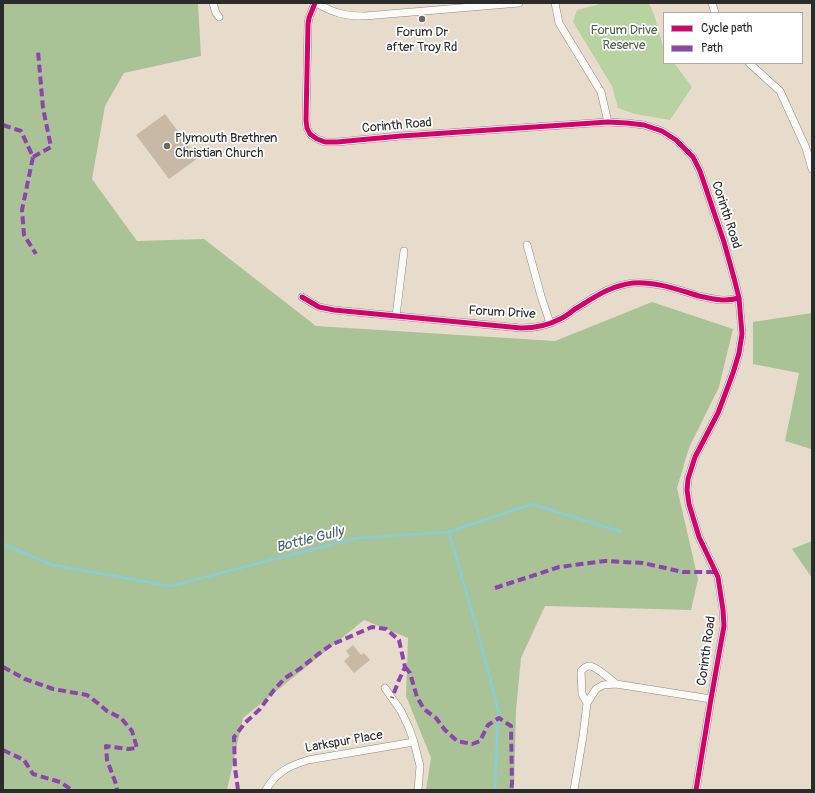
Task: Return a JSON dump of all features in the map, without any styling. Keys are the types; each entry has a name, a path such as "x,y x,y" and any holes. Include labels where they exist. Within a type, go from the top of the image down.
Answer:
{"street":[{"path":"214,3 216,13 219,17"},
{"path":"316,3 340,14 353,16 519,3"},
{"name":"Corinth Road","path":"316,3 309,18 308,24 306,120 307,128 310,134 317,139 325,142 337,142 401,136 608,122 627,123 644,125 662,131 676,140 693,157 700,171 724,242 739,298 742,334 739,353 733,374 718,413 695,457 688,479 687,490 689,504 699,537 718,577 724,626 696,790"},
{"path":"555,3 559,23 601,92 608,122"},
{"path":"751,64 780,91 806,148 812,169"},
{"path":"527,245 550,323"},
{"path":"396,316 404,251"},
{"name":"Forum Drive","path":"302,297 315,305 326,309 521,328 541,326 561,319 607,290 635,283 648,283 712,299 732,300 739,298"},
{"path":"586,703 582,694 580,680 581,671 584,668 589,666 595,668 616,684"},
{"path":"574,790 583,736 586,703 596,688 603,685 616,684 711,699"},
{"path":"385,688 401,711 414,742 420,766 418,790"},
{"name":"Larkspur Place","path":"266,790 273,779 282,771 308,760 414,742"}],"green space":[{"path":"3,3 198,3 201,56 124,73 105,106 92,179 137,241 204,239 316,326 555,341 652,302 733,329 719,387 689,448 677,488 698,579 691,610 545,606 521,658 516,710 514,790 426,790 431,758 406,696 408,638 364,620 243,718 227,790 3,790"},
{"name":"Forum Drive Reserve","path":"604,3 649,3 654,14 663,46 663,64 675,64 692,87 670,120 635,114 618,108 612,86 573,22 577,10"},
{"path":"812,313 812,453 811,449 785,441 799,373 753,364 753,322"},
{"path":"812,541 812,578 792,549"}],"building":[{"name":"Plymouth Brethren Christian Church","path":"165,114 198,158 169,179 136,135"},
{"path":"353,645 361,655 364,653 370,660 354,673 344,661 350,656 346,651"}],"waterway":[{"name":"Bottle Gully","path":"3,544 52,565 170,586 357,538 449,532 533,504 621,532"},
{"path":"449,532 480,640 498,710 495,790"}],"marked path":[{"path":"33,157 51,147 43,108 38,51"},
{"path":"3,125 21,131 33,157 22,210 24,235 36,254"},
{"path":"495,588 559,567 605,561 643,563 683,572 715,572"},
{"path":"238,790 235,768 234,737 245,723 260,709 285,678 301,668 331,645 372,627 386,629 399,640 405,667 392,698"},
{"path":"3,667 25,679 53,689 87,695 107,711 121,718 132,731 137,748 128,749 106,746 107,760 117,790"},
{"path":"405,667 410,673 417,697 424,709 436,718 445,730 457,741 472,744 480,741 488,725 499,718 511,726 511,790"},
{"path":"3,750 24,760 33,774 60,782 72,790"}],"cycle path":[{"path":"315,3 308,24 306,120 307,128 310,134 317,139 325,142 337,142 401,136 608,122 627,123 644,125 662,131 676,140 693,157 700,171 724,242 734,278 739,298 742,334 739,353 733,373 718,413 695,457 688,479 687,490 689,504 699,537 718,577 724,626 696,790"},
{"path":"302,297 319,307 334,310 521,328 546,325 564,317 609,289 624,284 650,283 714,299 729,300 739,298"}],"place":[{"name":"Forum Dr after Troy Rd","path":"422,19"},
{"name":"Plymouth Brethren Christian Church","path":"167,146"}]}
